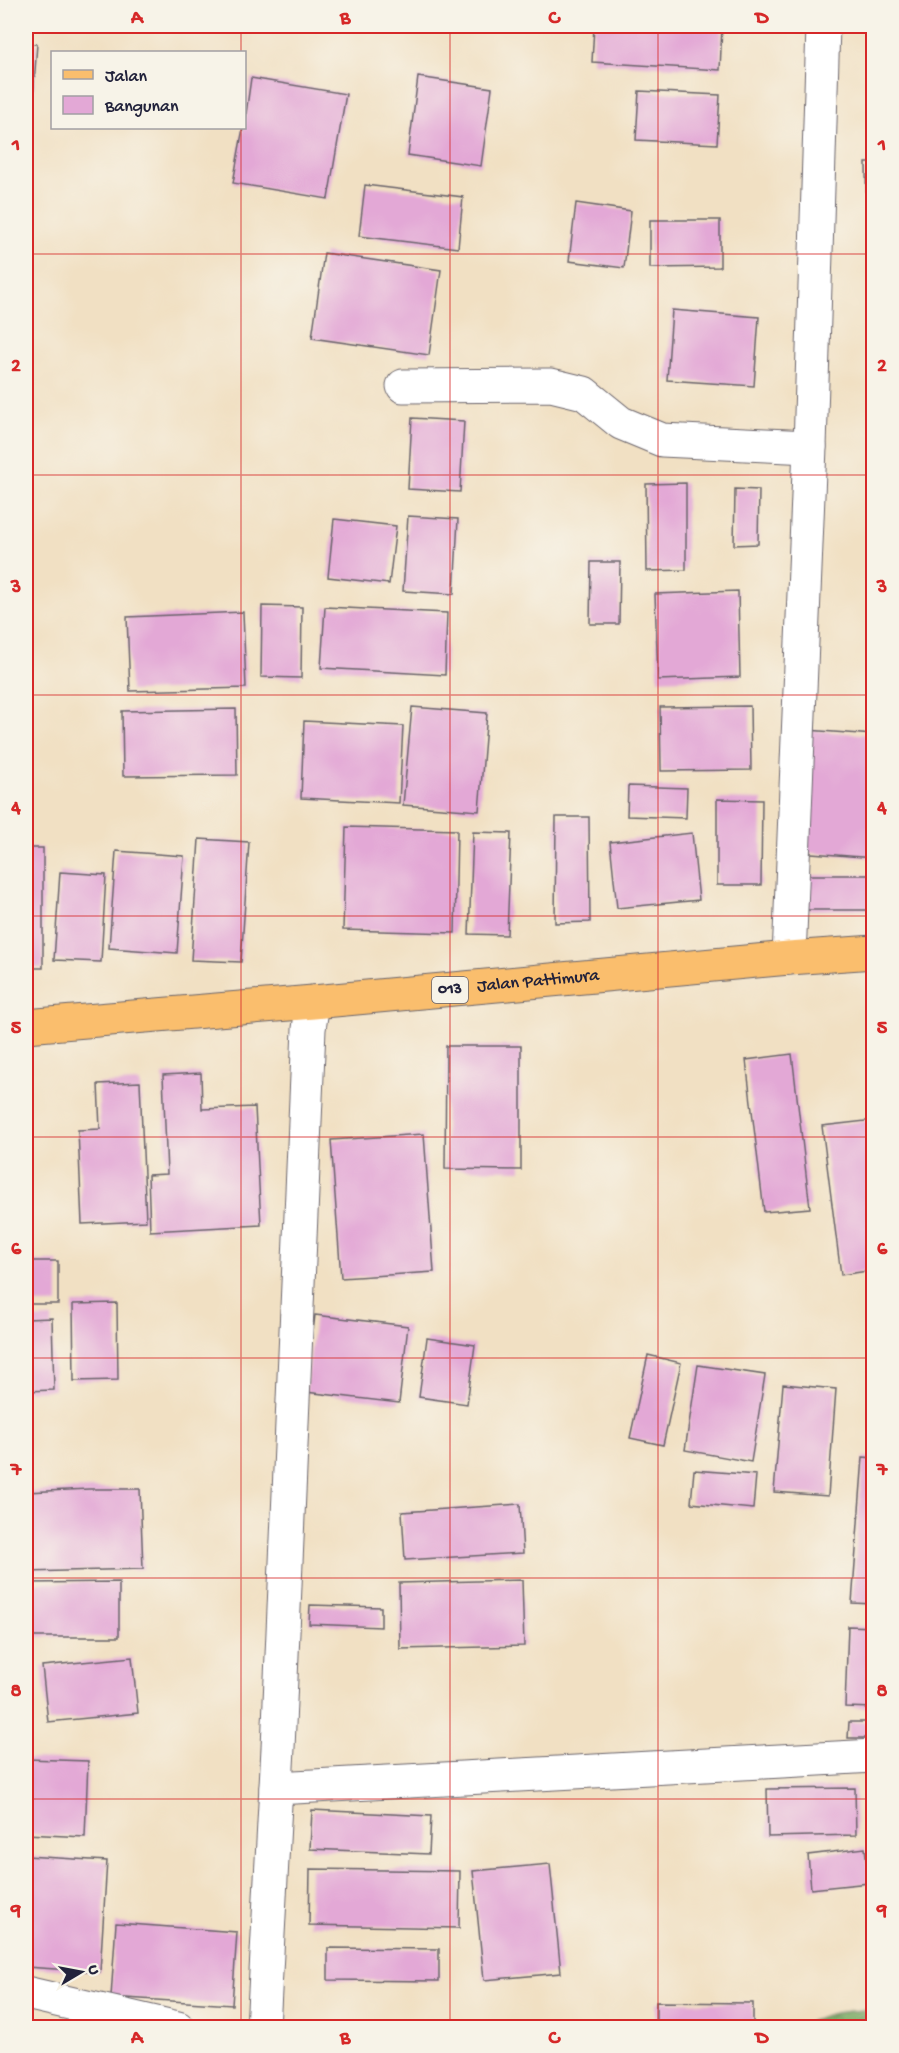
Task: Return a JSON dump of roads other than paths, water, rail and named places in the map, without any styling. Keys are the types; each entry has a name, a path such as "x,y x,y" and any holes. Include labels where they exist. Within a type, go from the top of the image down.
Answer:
{"main road":[{"name":"Jalan Pattimura","path":"26,1026 873,952"}],"street":[{"path":"789,958 810,447 823,26"},
{"path":"403,386 551,385 584,393 621,423 662,440 810,447"},
{"path":"263,2028 276,1788 309,1041 313,1002"},
{"path":"276,1788 873,1756"},
{"path":"26,1993 178,2028"}]}
